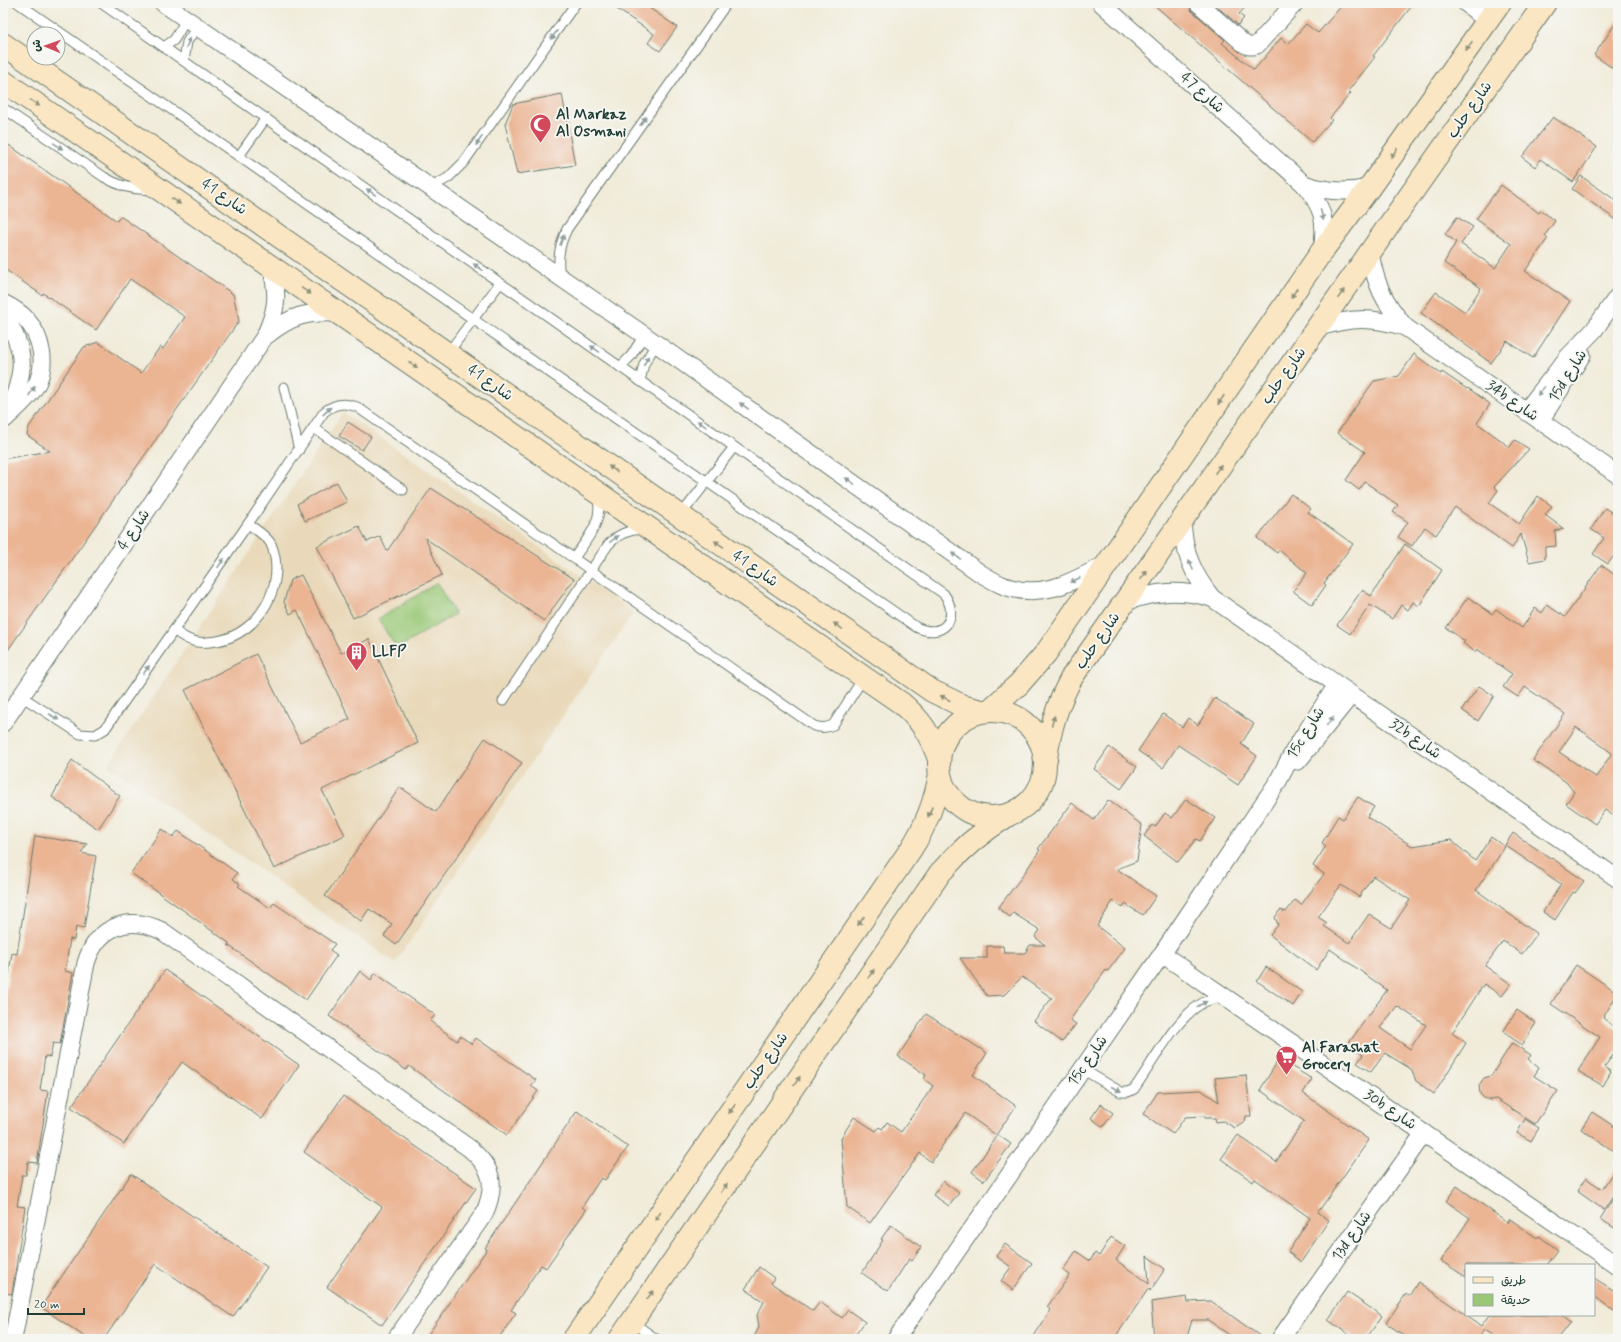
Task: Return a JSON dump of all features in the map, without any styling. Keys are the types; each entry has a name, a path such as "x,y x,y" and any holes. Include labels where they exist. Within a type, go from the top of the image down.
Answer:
{"street":[{"path":"163,3 429,188 650,339 980,573 1002,585 1026,591 1051,589 1075,580 1110,562"},
{"name":"شارع 47","path":"1101,3 1304,184 1315,198 1322,215 1325,233 1322,251"},
{"path":"1198,3 1246,46 1257,45 1295,3"},
{"path":"1466,3 1487,21"},
{"path":"986,711 1020,684 1046,653 1110,562 1322,251 1369,188 1500,3"},
{"name":"شارع حلب","path":"1046,759 1054,717 1062,696 1072,678 1545,3"},
{"name":"شارع 41","path":"3,44 932,691 965,707 986,711"},
{"name":"شارع 41","path":"3,81 901,703 914,714 925,727 933,743 939,767"},
{"name":"شارع 47","path":"1304,184 1319,189 1336,192 1369,188"},
{"name":"34b شارع","path":"1370,252 1374,273 1381,293 1392,311 1405,327 1618,475"},
{"name":"شارع 4","path":"3,723 265,336 273,320 277,302 276,284 271,267"},
{"name":"15d شارع","path":"1540,421 1577,364 1594,330 1618,296"},
{"path":"3,303 25,317 34,330 40,343 42,358 41,372 36,386 27,398 4,420"},
{"name":"شارع 4","path":"265,336 280,324 298,316 318,312 337,312"},
{"path":"3,314 14,331 20,346 22,363 20,379 4,420"},
{"name":"34b شارع","path":"1317,328 1339,321 1361,319 1383,321 1405,327"},
{"name":"15d شارع","path":"1526,411 1568,357 1594,330"},
{"name":"32b شارع","path":"1182,521 1187,554 1193,570 1201,585 1212,598 1618,879"},
{"name":"32b شارع","path":"1125,602 1141,596 1176,592 1193,593 1212,598"},
{"name":"15c شارع","path":"896,1339 1162,954 1277,783 1295,749 1337,685"},
{"name":"15c شارع","path":"1277,783 1303,755 1351,695"},
{"path":"626,1331 940,873 954,856 971,841 1007,816 1021,810 1032,800 1041,788 1045,774 1046,759 1043,746 1037,734 1027,723 1016,716 1003,711 986,711 969,716 953,728 942,746 939,767 944,788 953,800 964,810 978,816 993,818 1007,816"},
{"name":"شارع حلب","path":"574,1339 914,845 933,806 939,767"},
{"path":"13,1339 86,963 92,948 102,935 121,925 132,923 152,926 162,931 481,1157 488,1170 492,1185 490,1200 484,1214 396,1339"},
{"name":"30b شارع","path":"1162,954 1618,1266"},
{"name":"13d شارع","path":"1280,1339 1424,1133"}],"lane":[{"path":"18,3 916,627 926,632 937,631 946,625 951,614 950,603 944,594 101,3"},
{"path":"429,188 448,178 464,162 576,3"},
{"path":"561,278 558,266 558,253 561,241 567,229 727,3"},
{"path":"164,47 192,23"},
{"path":"184,61 192,23"},
{"path":"3,108 116,184 137,189 159,189"},
{"path":"239,156 266,118"},
{"path":"448,353 500,282"},
{"path":"620,367 650,339"},
{"path":"640,381 650,339"},
{"path":"284,387 299,450"},
{"path":"21,696 80,734 88,736 95,735 105,729 324,412 331,406 340,404 349,404 357,407 814,726 827,728 833,725 864,677"},
{"path":"314,428 403,490"},
{"path":"680,516 734,447"},
{"path":"574,558 593,530 597,520 599,510 595,491"},
{"path":"174,630 183,637 198,642 204,643 227,640 247,628 263,611 273,590 276,566 271,543 256,529 248,524"},
{"path":"503,701 590,569 608,545 615,538 633,530 653,531"},
{"path":"1082,1069 1121,1092 1128,1092 1134,1089 1168,1039 1192,1010 1202,1003 1225,997"},
{"path":"626,1331 656,1339"}],"shaded area":[{"path":"343,412 634,612 395,963 108,765"}],"green space":[{"path":"437,583 455,614 397,649 378,619"}],"building":[{"path":"608,3 642,3 677,27 660,51 648,43 654,34"},
{"path":"1152,3 1188,3 1191,10 1225,40 1222,43 1254,70 1281,38 1288,44 1306,24 1318,33 1344,3 1414,3 1373,56 1375,57 1348,91 1351,93 1330,118 1332,120 1312,142"},
{"path":"1213,3 1249,3 1239,14 1244,18 1238,25"},
{"path":"1618,20 1618,72 1594,55"},
{"name":"Al Markaz Al Osmani","path":"562,94 575,165 517,174 505,124 513,104"},
{"path":"1553,117 1597,147 1573,182 1540,159 1535,167 1522,157"},
{"path":"3,141 117,221 120,216 233,294 239,321 3,657 3,459 50,451 27,435 29,427 84,347 98,342 141,373 160,347 163,349 185,317 130,279 96,330 43,293 42,295 3,268"},
{"path":"1581,176 1618,202 1618,221 1572,189"},
{"path":"1501,185 1539,213 1541,210 1555,221 1545,235 1548,238 1525,271 1570,301 1533,358 1507,341 1491,363 1421,313 1436,292 1465,312 1481,288 1444,263 1456,242 1445,234 1457,217 1473,227 1461,244 1495,268 1511,244 1476,219"},
{"path":"1414,354 1441,374 1442,372 1490,404 1477,423 1502,441 1509,448 1515,440 1529,449 1494,487 1498,490 1489,503 1519,524 1538,496 1552,506 1545,515 1564,529 1555,531 1556,546 1545,547 1545,559 1529,562 1521,534 1512,548 1455,507 1436,535 1425,527 1412,546 1398,537 1408,522 1393,512 1398,505 1365,482 1359,490 1346,480 1365,452 1337,433 1374,381 1399,376"},
{"path":"348,422 371,437 362,450 339,436"},
{"path":"337,482 347,502 305,521 297,504"},
{"path":"431,488 574,579 544,621 425,538 442,575 353,618 317,546 359,526 367,542 380,536 387,551"},
{"path":"1291,494 1311,509 1308,512 1353,544 1324,583 1326,585 1312,605 1293,591 1307,573 1279,550 1277,553 1257,538"},
{"path":"1605,508 1618,517 1618,550 1608,564 1593,554 1604,538 1591,529"},
{"path":"1405,544 1442,570 1419,606 1413,602 1408,610 1401,605 1392,619 1370,605 1350,634 1337,625 1362,590 1371,596"},
{"path":"1601,565 1618,577 1618,819 1605,810 1595,824 1566,804 1574,792 1566,782 1533,760 1565,714 1525,687 1518,697 1503,687 1512,674 1477,649 1475,652 1463,643 1465,641 1446,628 1468,597 1492,614 1496,609 1522,628 1535,608 1542,613 1547,605 1565,617","holes":["1576,727 1612,753 1596,777 1559,752"]},
{"path":"301,575 341,653 369,639 418,743 322,790 345,835 274,869 185,690 256,654 300,742 350,719 297,610 290,614 284,602 290,580"},
{"path":"1479,686 1494,696 1478,721 1462,710"},
{"path":"1215,698 1254,724 1241,744 1257,756 1238,785 1178,745 1163,768 1138,751 1163,714 1182,727 1188,718 1198,725"},
{"path":"485,738 522,763 396,945 384,936 392,924 369,909 361,921 325,896 400,787 436,812"},
{"path":"1109,747 1137,767 1121,789 1094,769"},
{"path":"72,760 120,796 98,829 52,797"},
{"path":"1358,797 1374,807 1367,817 1412,846 1451,840 1475,861 1491,837 1505,847 1476,890 1537,934 1522,954 1503,941 1485,966 1511,984 1502,996 1484,984 1452,1033 1466,1043 1434,1094 1416,1081 1411,1069 1385,1053 1371,1072 1357,1063 1363,1055 1348,1044 1387,990 1330,949 1316,970 1270,935 1278,925 1275,917 1280,910 1286,912 1295,900 1301,905 1324,874 1313,866 1326,846 1322,843 1338,816 1343,819","holes":["1373,876 1410,900 1391,928 1369,914 1349,943 1324,926 1327,923 1318,917 1341,885 1359,897","1397,1006 1426,1025 1410,1049 1380,1028"]},
{"path":"1186,799 1215,818 1200,841 1196,839 1178,862 1144,836 1152,825 1155,827 1165,813 1172,818"},
{"path":"1108,800 1142,825 1137,861 1117,869 1156,896 1143,915 1125,904 1123,908 1113,901 1097,926 1125,948 1108,971 1106,970 1070,1020 1076,1024 1062,1042 1034,1021 1052,998 1022,977 1004,995 987,996 960,958 987,958 987,946 1003,946 1004,953 1025,953 1030,945 1045,945 1035,937 1040,930 1013,913 1010,917 998,908 1021,878 1040,850 1038,849 1072,803 1094,820"},
{"path":"162,829 173,837 178,831 237,873 233,879 240,884 238,886 270,908 274,903 335,944 330,950 337,955 306,1000 228,945 229,943 131,873"},
{"path":"1513,833 1584,881 1575,893 1573,892 1555,920 1543,912 1561,884 1505,845"},
{"path":"35,836 87,844 81,853 96,856 84,928 76,926 74,940 70,939 65,971 73,973 60,1044 53,1043 50,1057 45,1056 40,1090 48,1091 37,1163 28,1162 26,1175 22,1175 17,1206 25,1207 12,1294 3,1293 3,1010 12,953 17,954"},
{"path":"1576,965 1618,993 1603,1018 1618,1030 1618,1049 1604,1067 1611,1072 1603,1086 1578,1071 1600,1037 1551,1004"},
{"path":"1266,967 1302,992 1293,1006 1257,981"},
{"path":"165,970 299,1065 262,1119 182,1062 124,1144 71,1107"},
{"path":"360,971 371,980 375,973 435,1015 430,1021 457,1041 460,1036 472,1044 476,1038 536,1080 531,1086 538,1091 507,1135 409,1066 406,1070 329,1016"},
{"path":"1517,1010 1536,1023 1522,1045 1503,1032"},
{"path":"926,1014 987,1053 973,1075 1016,1106 996,1135 965,1113 931,1162 920,1153 870,1223 847,1207 841,1138 854,1117 876,1131 879,1127 882,1129 887,1122 901,1132 933,1086 924,1079 926,1075 898,1056"},
{"path":"1512,1043 1531,1055 1528,1059 1539,1068 1534,1076 1558,1091 1535,1124 1496,1099 1491,1100 1484,1098 1480,1094 1479,1085 1484,1078 1491,1076"},
{"path":"1279,1059 1312,1079 1303,1093 1369,1140 1318,1212 1329,1220 1301,1262 1288,1252 1310,1218 1255,1179 1253,1182 1221,1159 1238,1135 1276,1162 1304,1121 1260,1090"},
{"path":"1246,1075 1251,1116 1246,1116 1245,1122 1235,1128 1223,1121 1216,1122 1215,1118 1205,1118 1205,1116 1185,1117 1173,1134 1143,1114 1158,1092 1201,1090 1219,1102 1215,1078"},
{"path":"343,1096 476,1188 382,1325 327,1287 382,1207 304,1152"},
{"path":"1101,1104 1113,1113 1103,1127 1091,1118"},
{"path":"577,1111 628,1147 605,1180 601,1178 582,1207 586,1210 546,1268 541,1265 511,1310 516,1313 498,1339 425,1339 487,1249 485,1248"},
{"path":"1592,1112 1618,1129 1618,1154 1581,1129"},
{"path":"1525,1119 1539,1128 1531,1141 1517,1133"},
{"path":"998,1135 1011,1144 984,1181 972,1172"},
{"path":"1618,1165 1618,1189 1604,1210 1577,1191 1586,1178 1602,1189"},
{"path":"131,1174 267,1267 233,1317 155,1264 104,1339 88,1339 41,1307"},
{"path":"943,1181 959,1193 949,1206 933,1195"},
{"path":"1457,1186 1508,1223 1510,1219 1537,1238 1539,1236 1558,1250 1548,1264 1465,1264 1465,1276 1441,1261 1470,1218 1446,1201"},
{"path":"1618,1191 1618,1230 1600,1219"},
{"path":"891,1225 921,1247 912,1261 909,1259 888,1291 862,1273 883,1240 881,1239"},
{"path":"1111,1237 1125,1246 1116,1260 1149,1284 1147,1256 1165,1269 1150,1291 1149,1288 1114,1339 1032,1339 1051,1310 1047,1307 1070,1275 1063,1270 1076,1251 1090,1261 1095,1253 1099,1256"},
{"path":"1005,1244 1032,1263 1013,1290 1001,1281 1011,1267 996,1256"},
{"path":"759,1267 774,1278 771,1283 813,1311 820,1302 842,1318 848,1310 865,1322 852,1339 753,1339 759,1327 757,1315 764,1302 745,1289"},
{"path":"1595,1279 1618,1293 1618,1314 1595,1297"},
{"path":"1418,1282 1481,1326 1488,1316 1563,1316 1571,1322 1558,1339 1498,1339 1484,1330 1477,1339 1409,1339 1386,1323 1406,1294 1409,1296"},
{"path":"1347,1292 1382,1316 1366,1339 1355,1339 1328,1320"},
{"path":"1187,1297 1188,1302 1211,1301 1264,1339 1235,1339 1208,1320 1192,1320 1187,1337 1177,1339 1154,1339 1151,1302"}],"place":[{"name":"Al Markaz Al Osmani","path":"540,144"},
{"name":"LLFP","path":"356,672"},
{"name":"Al Farashat Grocery","path":"1287,1076"}]}
